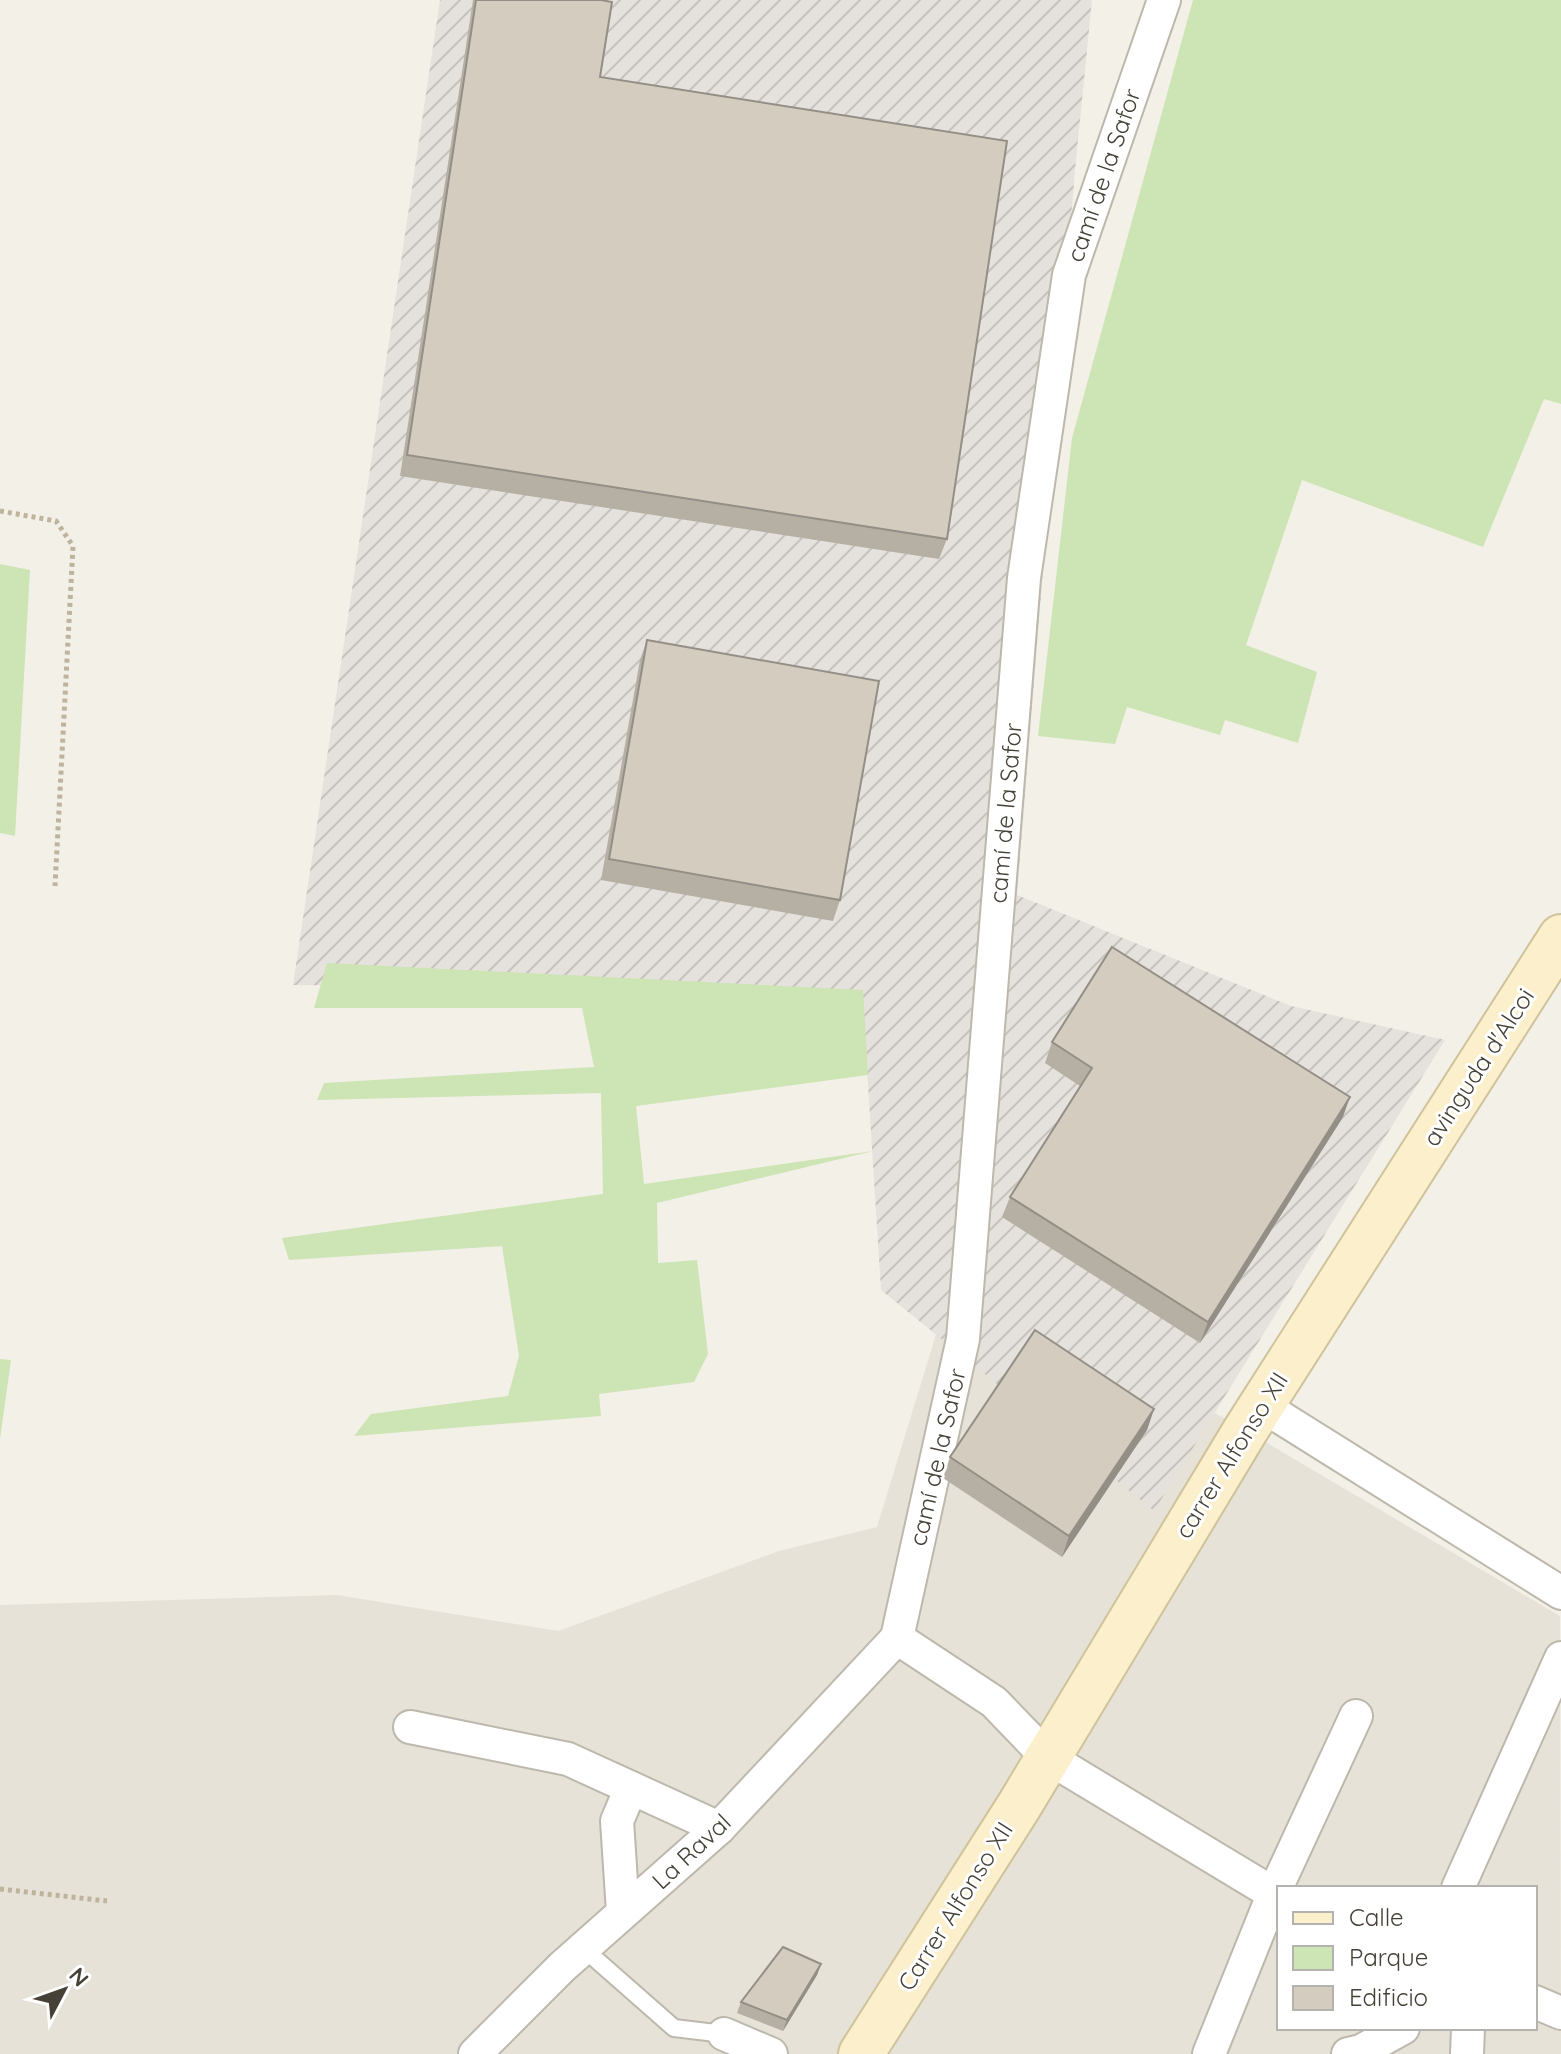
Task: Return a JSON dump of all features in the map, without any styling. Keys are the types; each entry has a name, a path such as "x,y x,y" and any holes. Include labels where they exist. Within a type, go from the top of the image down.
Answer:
{"street":[{"name":"camí de la Safor","path":"897,1638 963,1339 1024,578 1069,275 1164,0"},
{"name":"avinguda d'Alcoi","path":"1420,1157 1561,937"},
{"name":"carrer Alfonso XII","path":"1047,1757 1261,1405 1420,1157"},
{"path":"1261,1405 1561,1593"},
{"path":"897,1638 994,1702 1047,1757 1276,1896 1209,2054"},
{"name":"La Raval","path":"475,2054 583,1948 719,1828 897,1638"},
{"path":"1459,1886 1561,1658"},
{"path":"1280,1886 1356,1716"},
{"path":"410,1727 568,1759 719,1828"},
{"name":"Carrer Alfonso XII","path":"861,2054 1047,1757"},
{"path":"623,1912 617,1821 631,1788"},
{"path":"1537,2003 1561,2013"},
{"path":"1348,2054 1361,2051 1399,2030"},
{"path":"1467,2054 1468,2030"},
{"path":"724,2034 771,2054"}],"lane":[{"path":"583,1948 674,2028 724,2034"}],"path":[{"path":"0,511 56,521 73,546 55,886"},
{"path":"0,1889 107,1901"}],"shaded area":[{"path":"440,0 1092,0 1075,170 1017,895 1291,1006 1445,1040 1154,1511 881,1290 862,990 293,985"},
{"path":"953,1279 1230,1421 1560,1616 1561,2054 0,2054 0,1605 337,1595 558,1631 779,1551 877,1527"}],"green space":[{"path":"1193,0 1561,0 1561,404 1544,399 1483,547 1302,480 1246,645 1317,672 1298,743 1225,720 1220,735 1127,707 1115,744 1038,736 1072,438"},
{"path":"0,564 30,570 15,836 0,833"},
{"path":"327,963 863,990 868,1075 636,1106 644,1184 873,1151 657,1203 658,1263 697,1260 708,1354 694,1382 599,1394 601,1416 354,1436 371,1414 508,1396 519,1356 502,1246 289,1260 282,1238 603,1194 601,1093 317,1100 324,1083 594,1067 582,1008 314,1008"},
{"path":"0,1359 11,1360 0,1439"}],"building":[{"path":"476,0 612,2 600,77 1007,141 947,539 407,455"},
{"path":"647,640 879,681 840,900 609,859"},
{"path":"1112,947 1350,1097 1208,1322 1010,1197 1092,1068 1052,1042"},
{"path":"1035,1330 1154,1409 1069,1536 950,1457"},
{"path":"783,1947 821,1964 787,2020 741,2002"}]}
